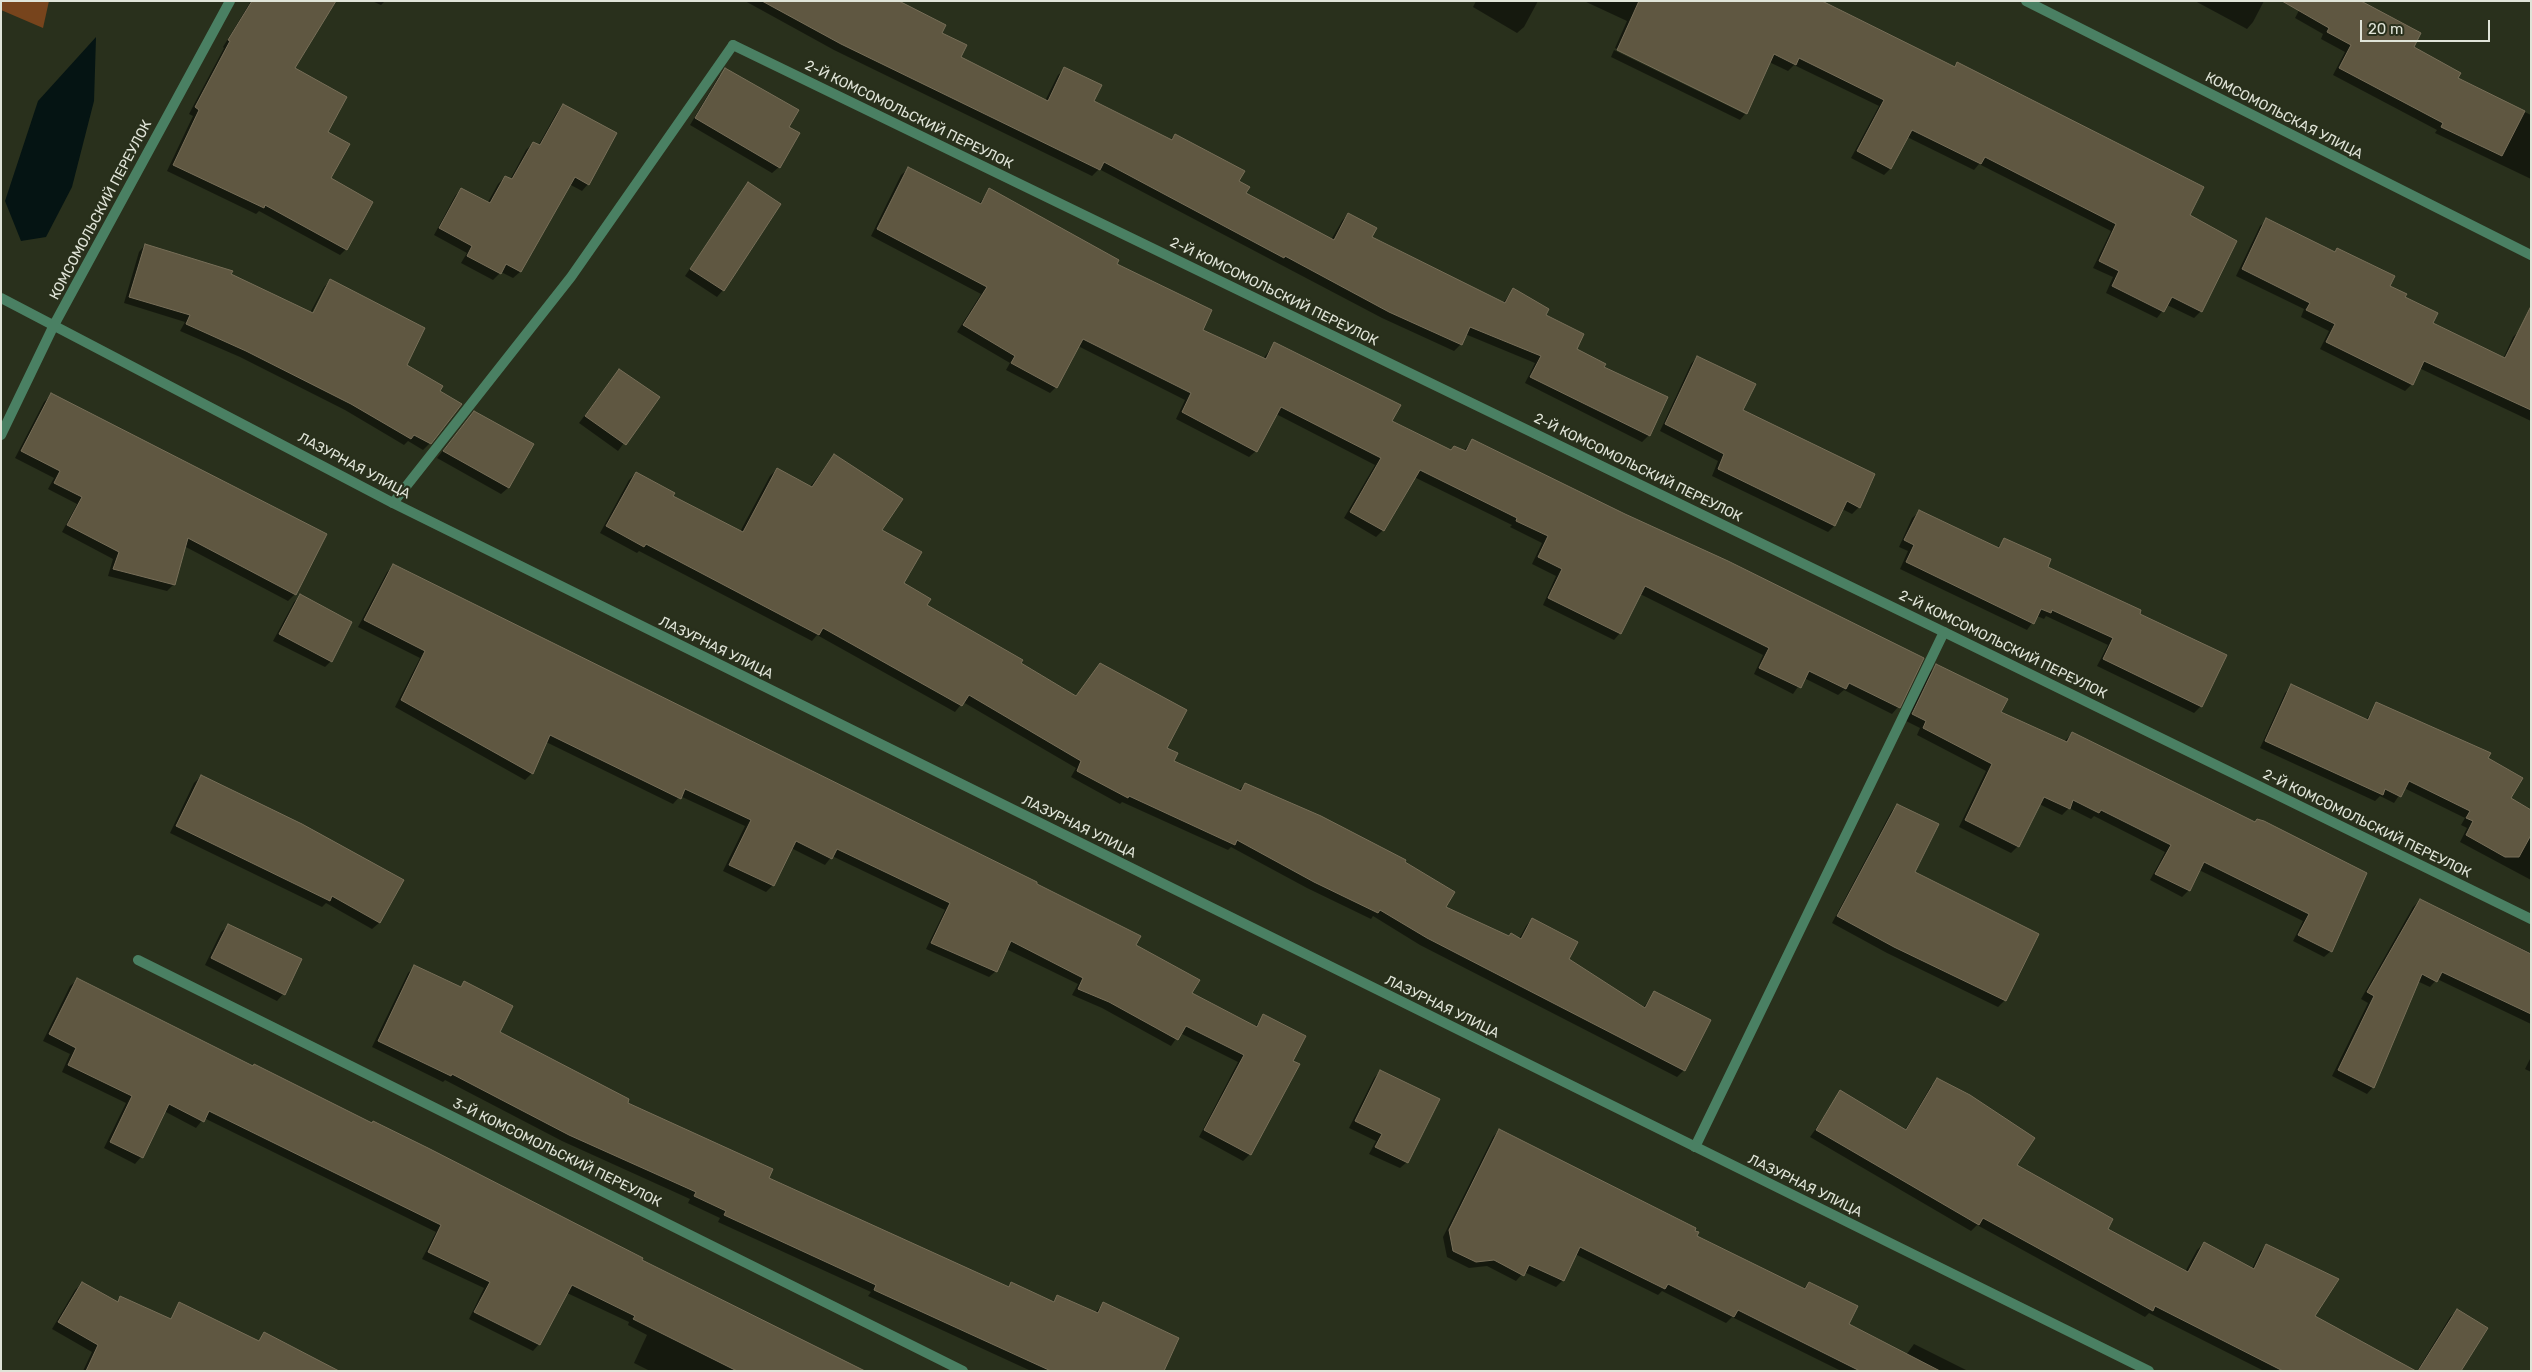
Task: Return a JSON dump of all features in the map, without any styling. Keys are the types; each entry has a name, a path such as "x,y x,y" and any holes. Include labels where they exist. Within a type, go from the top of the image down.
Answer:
{"street":[{"name":"КОМСОМОЛЬСКИЙ ПЕРЕУЛОК","path":"1,435 54,325 230,1"},
{"name":"КОМСОМОЛЬСКАЯ УЛИЦА","path":"2026,1 2531,255"},
{"name":"2-Й КОМСОМОЛЬСКИЙ ПЕРЕУЛОК","path":"393,503 571,277 733,45 2531,919"},
{"name":"ЛАЗУРНАЯ УЛИЦА","path":"1,298 393,503 2149,1371"},
{"path":"1695,1147 1944,632"},
{"name":"3-Й КОМСОМОЛЬСКИЙ ПЕРЕУЛОК","path":"138,960 964,1371"}],"shaded area":[{"path":"1,1 49,1 43,28 1,10"},
{"path":"96,37 94,101 72,187 46,237 21,241 5,201 38,101"}],"building":[{"path":"252,1 336,1 295,68 347,97 328,132 350,144 331,178 373,202 347,250 265,205 264,208 173,165 199,110 195,107 230,41 228,40"},
{"path":"762,1 899,1 946,25 942,33 967,45 961,57 1048,101 1064,67 1102,85 1094,101 1172,140 1175,134 1245,171 1239,181 1250,187 1246,193 1334,240 1348,213 1377,228 1372,237 1505,303 1513,288 1549,309 1546,315 1584,334 1577,349 1606,364 1604,367 1668,397 1650,436 1530,377 1541,356 1470,327 1462,345 1389,312 1104,162 1100,170 841,44"},
{"path":"1639,1 1822,1 1955,67 1957,62 2204,187 2190,215 2237,241 2202,312 2172,297 2164,312 2112,286 2119,271 2099,261 2116,224 1985,157 1981,164 1912,130 1891,169 1857,151 1884,100 1799,58 1796,65 1774,54 1747,114 1617,50"},
{"path":"2282,1 2361,1 2421,33 2414,47 2461,73 2458,78 2525,111 2502,156 2441,127 2443,123 2339,68 2351,45 2327,32 2329,28"},
{"path":"725,68 799,110 789,127 800,133 780,168 695,118"},
{"path":"563,104 617,133 589,185 575,177 521,272 506,264 501,274 467,256 472,246 439,228 461,188 490,203 505,176 512,179 533,142 540,145"},
{"path":"908,167 981,204 989,188 1119,260 1117,264 1212,310 1203,330 1266,359 1274,342 1401,405 1392,421 1451,450 1454,446 1466,451 1472,439 1625,514 1728,561 1924,658 1900,708 1849,683 1846,689 1809,671 1801,688 1759,668 1769,648 1645,586 1621,634 1548,598 1562,569 1538,557 1548,536 1516,521 1517,518 1420,470 1384,531 1350,512 1381,458 1281,407 1257,452 1182,412 1191,393 1083,339 1057,388 1011,363 1015,356 963,325 987,287 877,229"},
{"path":"748,182 781,204 724,291 690,269"},
{"path":"2266,218 2335,252 2337,248 2395,276 2390,286 2407,294 2405,297 2438,313 2433,323 2505,358 2531,306 2531,410 2424,361 2413,385 2326,342 2335,324 2306,310 2310,303 2242,269"},
{"path":"145,244 233,271 231,274 313,313 330,279 425,328 407,365 443,386 440,391 462,404 431,444 414,435 411,439 351,404 246,351 186,324 190,315 129,297"},
{"path":"1697,356 1756,384 1743,410 1875,474 1860,508 1847,501 1835,526 1718,469 1724,454 1665,424"},
{"path":"619,369 660,397 626,445 585,416"},
{"path":"51,393 327,534 296,595 188,538 175,585 113,569 119,552 67,525 82,497 54,483 60,471 21,451"},
{"path":"474,411 534,444 509,488 443,451"},
{"path":"834,454 903,499 882,530 922,552 904,583 931,599 927,605 1023,660 1021,663 1076,696 1100,663 1187,710 1167,748 1178,753 1174,761 1241,791 1245,783 1321,816 1406,860 1405,862 1455,892 1446,907 1509,936 1511,933 1521,939 1532,918 1578,942 1569,959 1645,1008 1654,991 1711,1020 1685,1071 1427,938 1380,910 1378,913 1314,882 1237,840 1235,845 1129,796 1128,798 1077,771 1081,761 969,695 962,706 823,628 819,635 646,544 644,547 606,526 636,472 675,493 673,496 743,532 777,468 812,487"},
{"path":"1919,510 1999,548 2004,538 2051,559 2048,567 2141,610 2140,614 2227,655 2202,707 2103,659 2113,638 2052,610 2051,613 2041,609 2034,624 1906,562 1914,545 1904,540"},
{"path":"393,564 1037,882 1037,884 1141,936 1136,945 1200,980 1192,993 1257,1027 1263,1014 1306,1036 1293,1061 1300,1064 1251,1155 1204,1130 1244,1055 1186,1026 1178,1040 1109,1002 1078,989 1083,978 1011,941 997,972 931,943 950,903 837,849 832,859 796,841 774,886 729,865 751,820 685,789 681,799 550,735 533,774 401,700 425,651 364,620"},
{"path":"300,594 352,622 332,662 279,634"},
{"path":"1936,664 2008,699 2001,712 2067,742 2072,732 2255,822 2257,819 2264,821 2367,873 2332,952 2298,935 2309,914 2204,862 2190,891 2155,874 2171,845 2101,810 2099,813 2073,800 2070,809 2044,797 2019,847 1965,820 1992,764 1923,728 1926,721 1912,714"},
{"path":"2291,684 2368,720 2376,702 2491,753 2488,758 2523,778 2511,798 2531,810 2531,835 2519,857 2505,857 2466,835 2473,821 2466,818 2470,811 2409,781 2401,797 2385,789 2383,795 2265,741"},
{"path":"201,775 302,824 404,880 380,923 332,896 330,901 176,826"},
{"path":"1897,804 1939,824 1915,872 2039,934 2006,1001 1894,947 1837,916"},
{"path":"2420,899 2531,954 2531,1014 2442,972 2437,982 2422,974 2374,1088 2338,1070 2374,996 2367,992"},
{"path":"228,924 302,959 285,995 211,958"},
{"path":"414,965 461,987 464,981 513,1006 500,1032 629,1099 628,1103 773,1169 769,1178 1009,1287 1011,1282 1054,1302 1057,1295 1098,1313 1103,1302 1179,1338 1164,1371 1051,1371 874,1290 876,1285 724,1215 726,1211 694,1196 696,1192 569,1135 452,1074 451,1076 378,1041"},
{"path":"77,978 253,1066 254,1064 372,1123 373,1121 428,1148 643,1258 642,1260 865,1371 737,1371 633,1319 635,1316 572,1285 540,1345 474,1312 490,1282 428,1252 441,1225 209,1111 204,1122 169,1104 143,1158 110,1142 132,1096 68,1065 76,1048 49,1034"},
{"path":"1380,1070 1440,1099 1408,1163 1375,1147 1382,1134 1355,1121"},
{"path":"1937,1078 1970,1095 2035,1138 2017,1165 2113,1219 2108,1229 2188,1272 2204,1242 2254,1269 2266,1244 2339,1279 2315,1316 2416,1371 2283,1371 2155,1306 2153,1311 1983,1218 1979,1225 1816,1130 1840,1090 1906,1130"},
{"path":"1499,1129 1696,1228 1695,1231 1699,1232 1697,1236 1805,1289 1809,1282 1858,1306 1849,1324 1940,1371 1860,1371 1738,1310 1734,1317 1668,1284 1665,1289 1580,1247 1564,1281 1529,1265 1524,1276 1494,1260 1476,1262 1453,1251 1449,1230"},
{"path":"82,1282 118,1302 120,1296 171,1319 179,1302 259,1341 264,1332 339,1371 86,1371 98,1345 58,1322"},
{"path":"2457,1309 2488,1328 2461,1371 2418,1371"}]}
